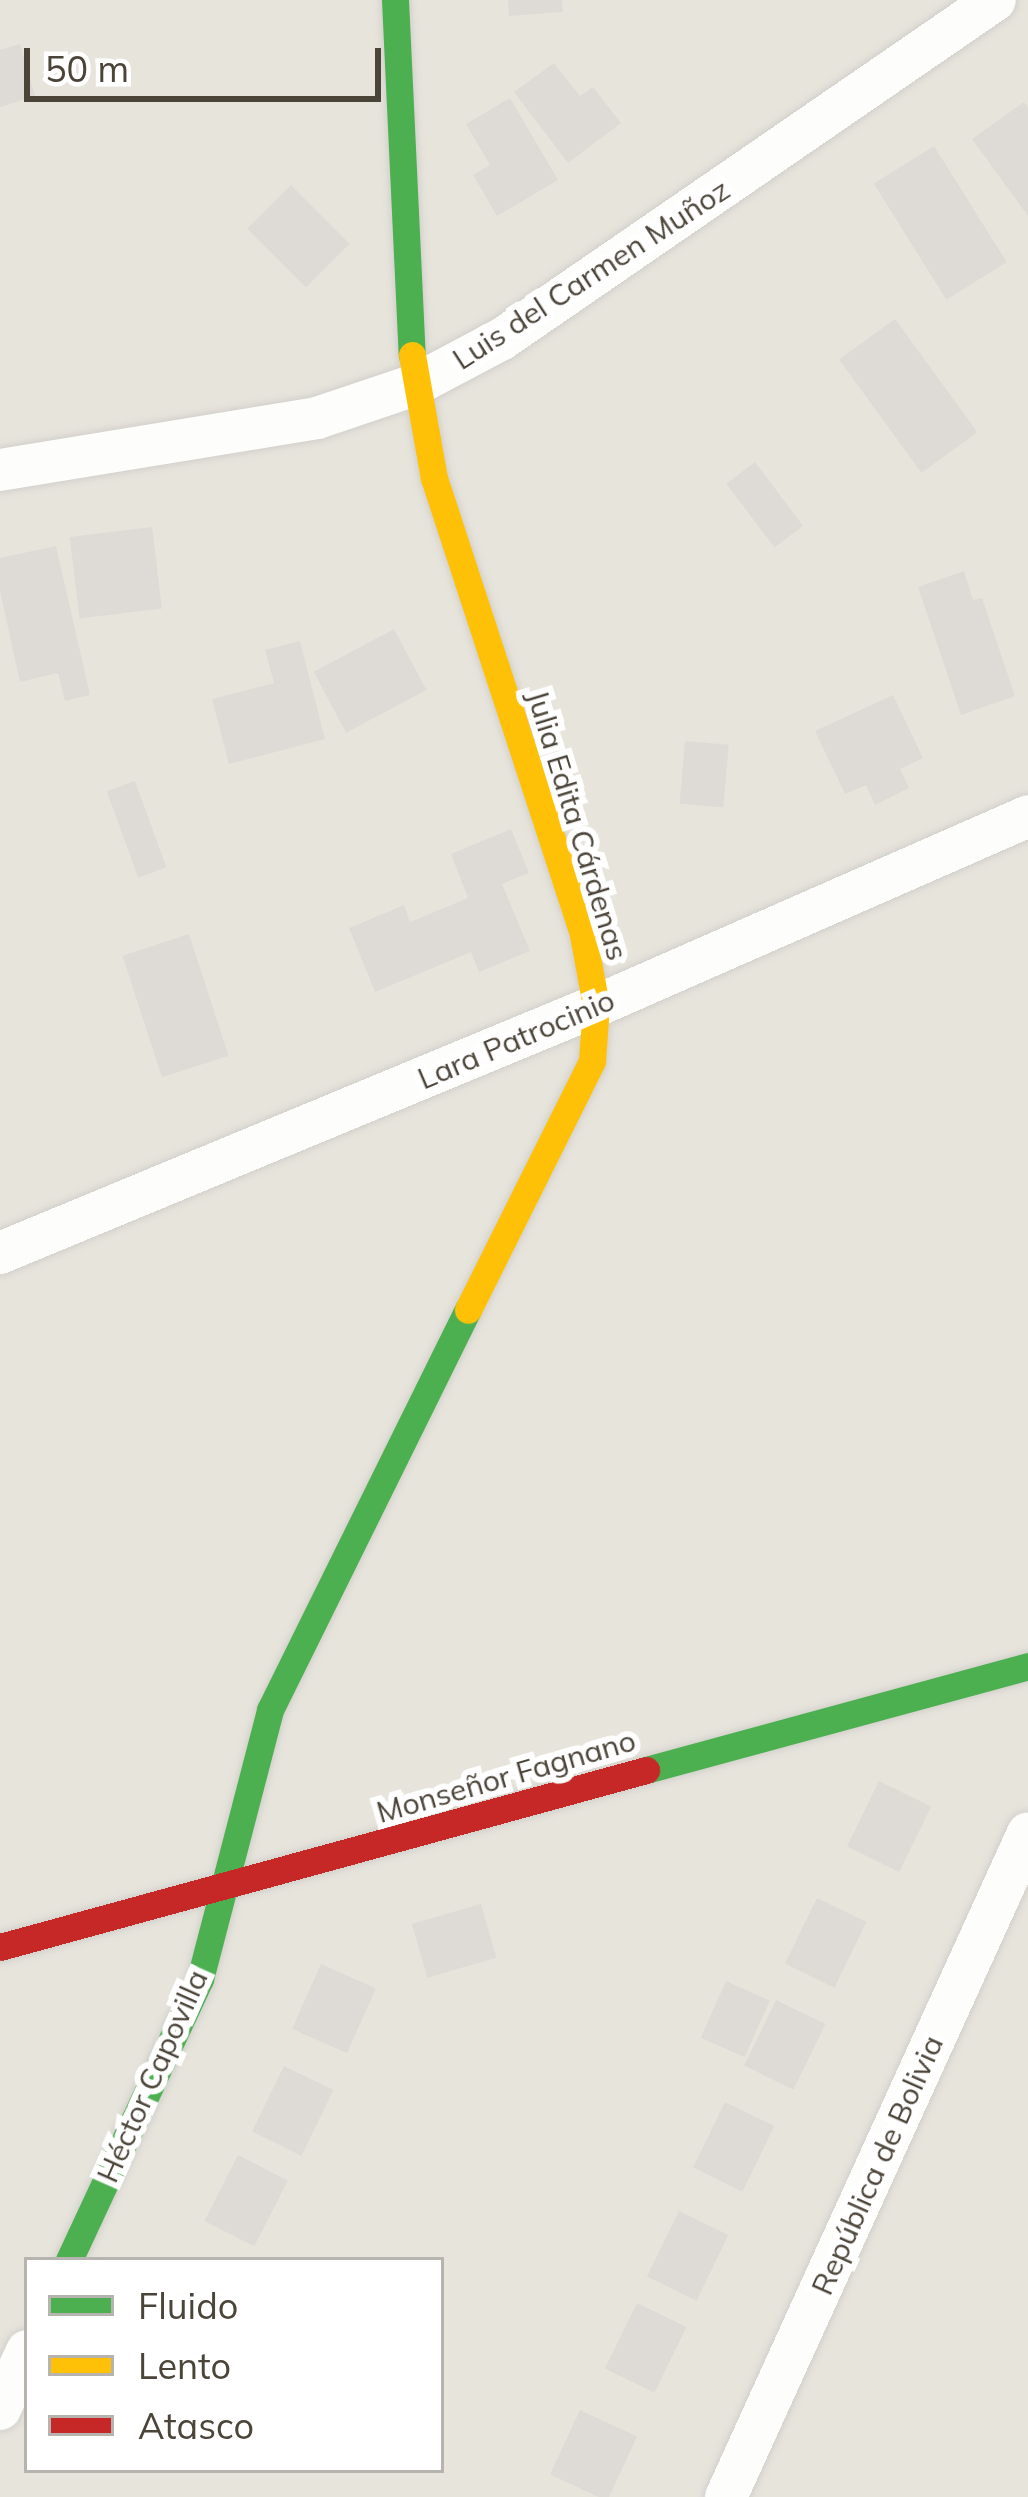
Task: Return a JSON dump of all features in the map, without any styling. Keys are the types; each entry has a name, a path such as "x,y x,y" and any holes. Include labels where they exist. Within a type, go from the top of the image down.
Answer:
{"street":[{"name":"Julia Edita Cárdenas","path":"225,1888 270,1710 592,1061 596,1006 583,935 434,478 416,385 405,286 395,0"},
{"name":"Luis del Carmen Muñoz","path":"0,470 317,418 416,385 502,339 995,0"},
{"name":"Lara Patrocinio","path":"0,1253 596,1006 1028,817"},
{"name":"Monseñor Fagnano","path":"0,1947 1028,1666"},
{"name":"República de Bolivia","path":"726,2497 1028,1833"},
{"name":"Héctor Capovilla","path":"70,2257 200,1979 225,1888"},
{"path":"0,2409 24,2357"}],"shaded area":[{"path":"0,0 1028,0 1028,2497 0,2497"}],"building":[{"path":"508,0 562,0 563,12 509,16"},
{"path":"20,44 35,96 0,107 0,50"},
{"path":"554,63 580,96 593,87 621,123 568,163 514,92"},
{"path":"510,98 558,180 497,216 473,175 490,165 466,124"},
{"path":"1024,102 1028,108 1028,216 972,139"},
{"path":"934,146 1007,262 946,300 874,184"},
{"path":"291,185 350,244 306,288 247,229"},
{"path":"895,319 977,432 921,473 839,360"},
{"path":"755,462 803,526 774,548 726,484"},
{"path":"152,527 162,608 80,619 70,537"},
{"path":"56,546 90,695 65,701 58,673 20,682 0,591 0,558"},
{"path":"964,571 973,600 982,598 1015,696 961,715 918,587"},
{"path":"394,629 426,690 346,733 314,672"},
{"path":"300,641 325,739 229,764 212,699 274,683 265,650"},
{"path":"893,695 923,758 900,769 909,788 875,805 866,785 845,794 815,731"},
{"path":"685,741 729,745 723,808 680,804"},
{"path":"135,781 166,867 138,878 107,791"},
{"path":"511,829 529,873 502,884 530,951 479,972 471,952 375,992 349,928 404,905 410,922 468,898 451,854"},
{"path":"189,934 229,1056 162,1077 122,956"},
{"path":"879,1781 931,1806 899,1872 847,1847"},
{"path":"817,1898 866,1922 834,1988 785,1964"},
{"path":"481,1904 496,1958 427,1978 412,1924"},
{"path":"321,1964 376,1988 347,2053 292,2029"},
{"path":"726,1981 770,2001 745,2057 701,2038"},
{"path":"776,2000 825,2024 793,2090 744,2066"},
{"path":"284,2066 333,2090 301,2156 252,2132"},
{"path":"725,2102 774,2126 742,2192 693,2168"},
{"path":"238,2155 288,2180 254,2246 204,2221"},
{"path":"679,2211 728,2235 696,2301 647,2277"},
{"path":"637,2303 686,2327 654,2393 605,2369"},
{"path":"580,2410 637,2437 609,2497 599,2497 550,2474"}],"traffic: fast":[{"path":"395,0 412,355"},
{"path":"70,2257 200,1979 270,1710 468,1310"},
{"path":"646,1770 1028,1666"}],"traffic: slow":[{"path":"412,355 434,478 583,935 596,1006 592,1061 468,1310"}],"traffic: jam":[{"path":"0,1947 646,1770"}]}
